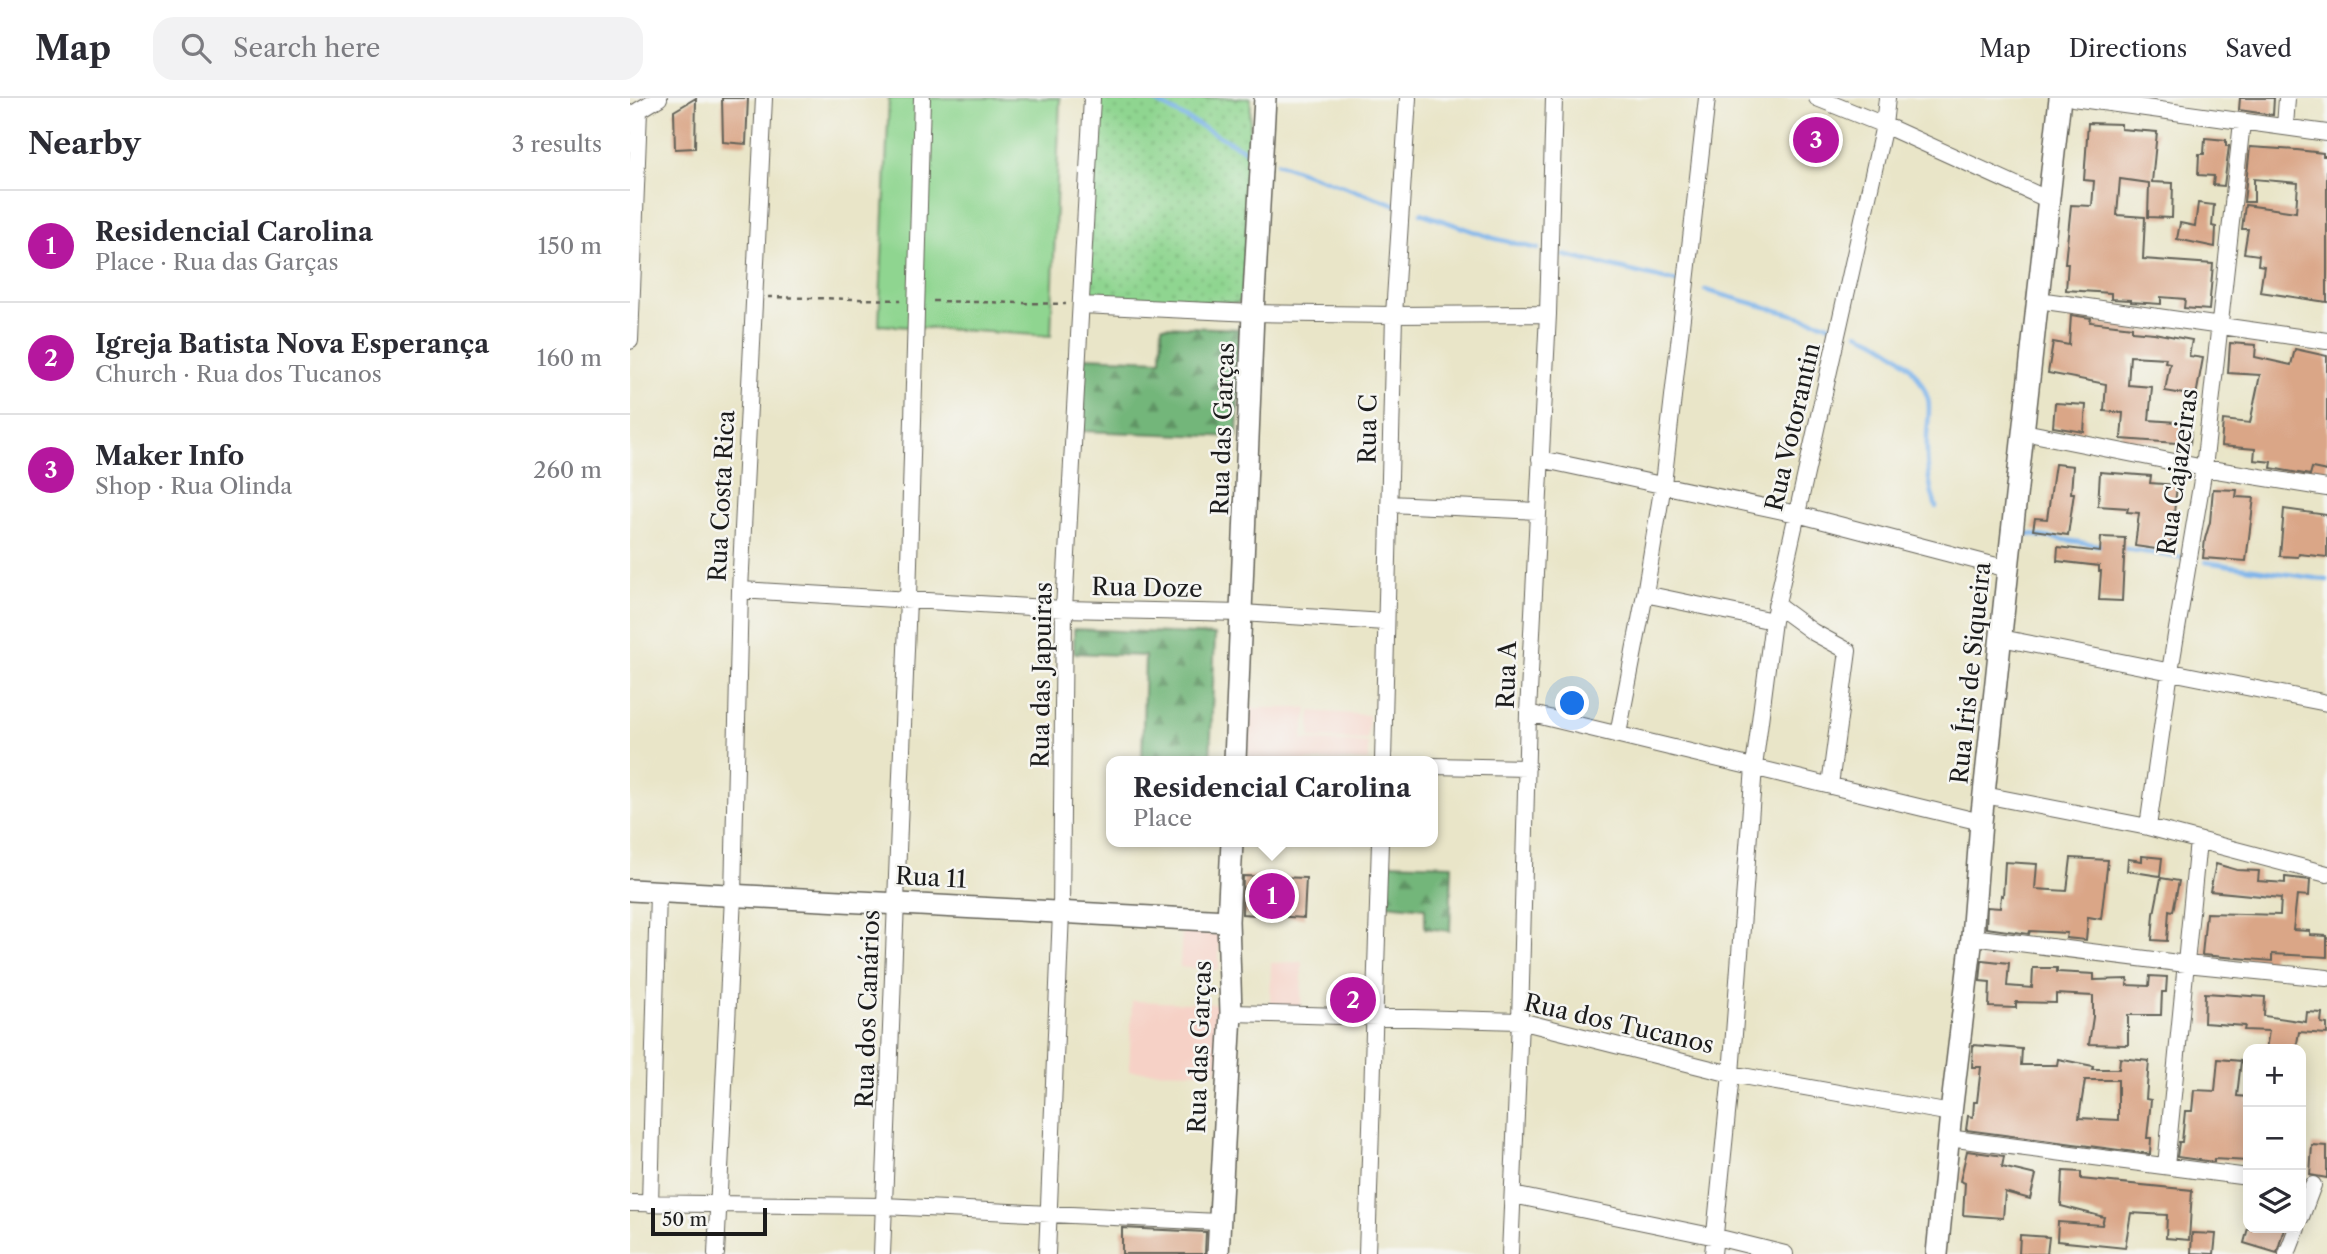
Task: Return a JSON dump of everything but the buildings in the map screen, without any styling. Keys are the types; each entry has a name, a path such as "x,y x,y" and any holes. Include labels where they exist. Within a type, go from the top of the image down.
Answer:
{"street":[{"path":"630,341 634,113 659,98"},
{"name":"Rua Costa Rica","path":"716,1254 733,896 740,590 764,98"},
{"name":"Rua dos Canários","path":"882,1254 908,598 922,98"},
{"name":"Rua das Japuiras","path":"1047,1254 1061,912 1064,609 1092,98"},
{"name":"Rua das Garças","path":"1235,756 1253,313 1265,98"},
{"name":"Rua C","path":"1383,756 1394,315 1408,98"},
{"name":"Rua A","path":"1510,1254 1520,1021 1528,713 1548,314 1554,98"},
{"path":"1618,734 1663,484 1707,98"},
{"path":"1817,98 1884,125 2049,200"},
{"name":"Rua Votorantin","path":"1713,1254 1731,1074 1754,767 1774,613 1884,125 1887,98"},
{"name":"Rua Íris de Siqueira","path":"1937,1254 2060,98"},
{"path":"2073,98 2327,133"},
{"path":"2285,127 2287,98"},
{"name":"Rua Cajazeiras","path":"2148,827 2169,671 2204,468 2242,122"},
{"path":"2038,300 2327,341"},
{"path":"1082,305 1253,313 1548,314"},
{"path":"2024,432 2204,468 2327,488"},
{"path":"1540,459 1797,514 2008,569"},
{"path":"1389,505 1537,511"},
{"name":"Rua Doze","path":"740,590 1064,609 1242,613 1385,622"},
{"path":"1645,594 1774,613 1848,651 1830,785"},
{"path":"2001,638 2327,703"},
{"path":"1528,713 1981,821"},
{"path":"1438,766 1527,768"},
{"path":"1984,795 2148,827 2327,874"},
{"path":"2166,1167 2198,841"},
{"name":"Rua das Garças","path":"1218,1254 1231,1013 1228,921 1232,847"},
{"path":"1367,1254 1380,847"},
{"name":"Rua 11","path":"630,890 1228,921"},
{"path":"650,1204 657,891"},
{"path":"1972,937 2186,964 2327,978"},
{"name":"Rua dos Tucanos","path":"1231,1013 1520,1021 1731,1074 1951,1113"},
{"path":"1948,1138 2243,1176"},
{"path":"2306,1204 2313,1185"},
{"path":"1513,1195 1785,1254"},
{"path":"630,1203 883,1206 1218,1222"},
{"path":"2287,1254 2295,1233"}],"shaded area":[{"path":"1248,708 1308,708 1302,740 1368,743 1368,756 1246,756"},
{"path":"1310,711 1369,715 1367,740 1310,738"},
{"path":"1182,930 1219,935 1219,970 1180,967"},
{"path":"1302,962 1301,1010 1270,1010 1271,963"},
{"path":"1132,1001 1218,1004 1222,1013 1220,1063 1215,1072 1129,1071"}],"green space":[{"path":"889,98 1060,98 1051,336 879,325"},
{"path":"1095,98 1251,98 1244,296 1238,303 1093,298 1088,295"},
{"path":"1162,326 1241,329 1237,437 1082,431 1084,357 1161,360"},
{"path":"1074,629 1215,635 1210,756 1142,756 1145,656 1074,653"},
{"path":"1389,863 1452,865 1450,931 1425,928 1425,908 1387,904"}],"waterway":[{"path":"1149,98 1252,154"},
{"path":"1277,163 1397,205"},
{"path":"1421,213 1493,238 1538,249"},
{"path":"1563,255 1681,283"},
{"path":"1705,290 1834,326"},
{"path":"1858,333 1881,343 1901,358 1923,387 1929,408 1928,472 1936,507"},
{"path":"2026,534 2105,546"},
{"path":"2120,548 2181,558"},
{"path":"2206,562 2327,580"}],"place":[{"name":"Maker Info","path":"1816,140"},
{"name":"Residencial Carolina","path":"1272,896"},
{"name":"Igreja Batista Nova Esperança","path":"1353,1000"}]}
